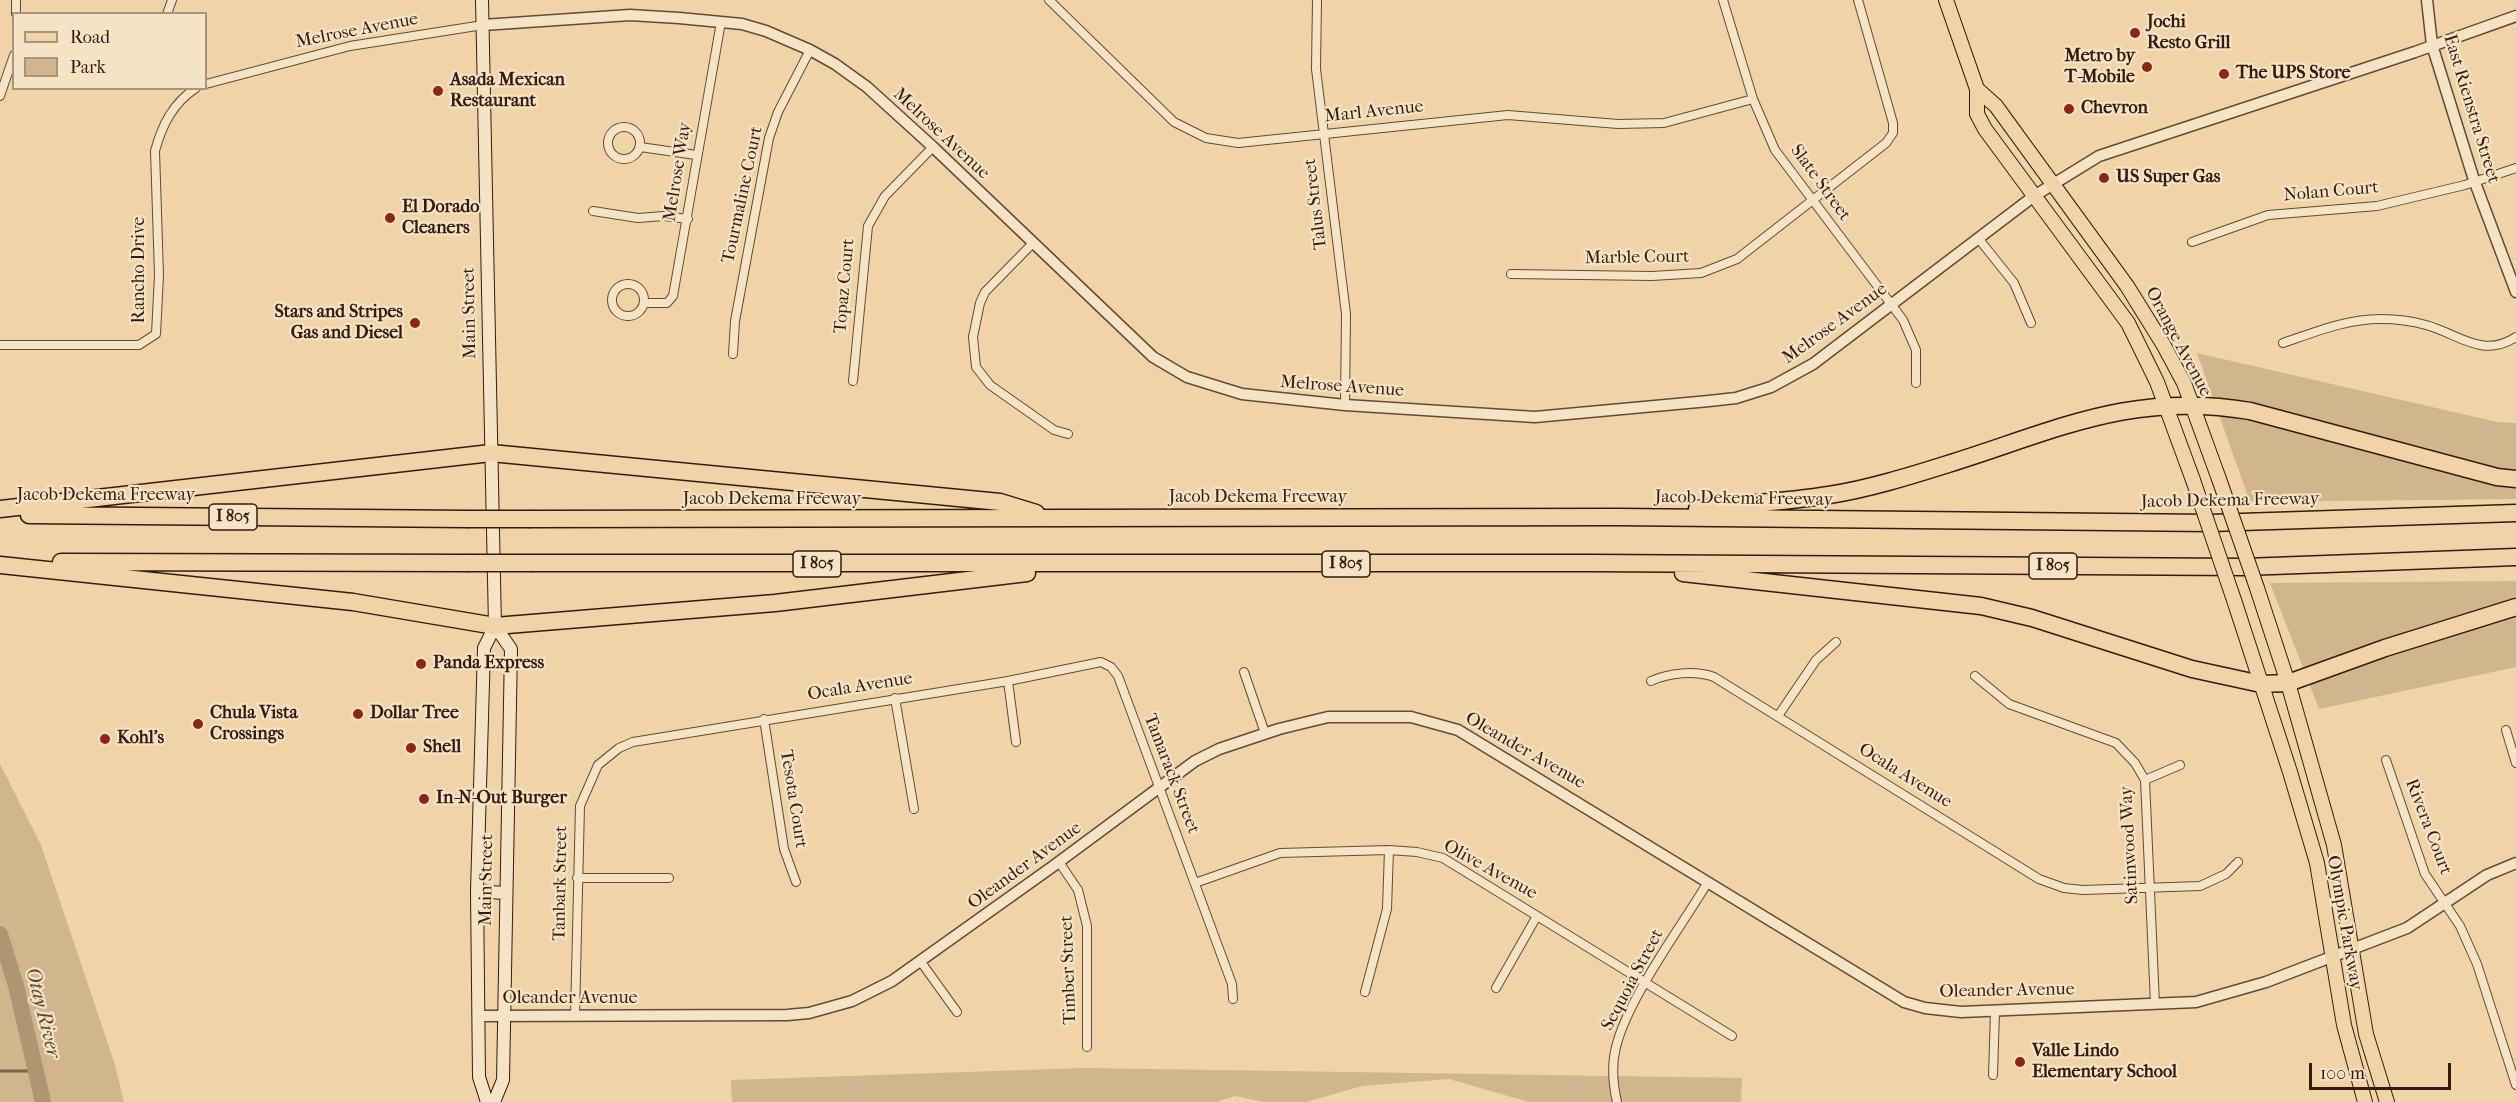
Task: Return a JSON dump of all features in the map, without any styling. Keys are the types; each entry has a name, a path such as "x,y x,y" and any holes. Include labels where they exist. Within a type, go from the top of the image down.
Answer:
{"highway":[{"path":"1618,517 1830,495 1948,464 2077,421 2134,408 2166,405 2192,404 2250,411 2497,477 2516,479"},
{"path":"0,509 490,453 1000,502 1051,518"},
{"name":"Jacob Dekema Freeway","path":"0,515 466,519 1618,517 2211,523 2516,513"},
{"name":"I 805","path":"0,563 1590,563 2245,567 2516,557"},
{"path":"0,563 353,602 495,626 775,603 1102,564"},
{"path":"1590,563 1981,606 2032,618 2192,669 2261,684 2288,683 2385,648 2516,607"}],"main road":[{"name":"Main Street","path":"482,0 495,626 484,648 477,891 479,1077 487,1102"},
{"name":"Orange Avenue","path":"1946,0 1977,89 1977,114 1985,129 2128,323 2166,405 2261,684"},
{"name":"Orange Avenue","path":"1977,89 1996,106 2127,286 2163,344 2192,404 2288,683"},
{"name":"Main Street","path":"494,1102 503,1080 504,893 511,649 495,626"},
{"name":"Olympic Parkway","path":"2288,683 2334,845 2366,1034 2387,1102"},
{"name":"Olympic Parkway","path":"2261,684 2317,862 2344,1025 2365,1102"},
{"path":"477,891 504,893"}],"street":[{"name":"Marl Avenue","path":"1049,0 1174,122 1198,134 1238,143 1508,115 1618,124 1664,123 1754,99"},
{"name":"Talus Street","path":"1317,0 1316,69 1346,314 1345,405"},
{"name":"Slate Street","path":"1723,0 1754,99 1780,158 1903,320 1916,350 1916,383"},
{"name":"Marble Court","path":"1511,274 1652,276 1701,273 1737,259 1886,143 1893,133 1893,123 1858,0"},
{"name":"East Rienstra Street","path":"2427,0 2432,45 2474,180 2516,292"},
{"name":"Melrose Avenue","path":"207,84 350,46 483,25 630,15 721,22 766,31 810,50 859,81 933,147 1153,357 1179,373 1211,386 1242,394 1345,405 1535,417 1736,398 1793,377 1824,357 2034,196 2099,156 2516,15"},
{"name":"Melrose Way","path":"644,303 668,303 673,296 721,22"},
{"name":"Tourmaline Court","path":"733,354 735,321 769,138 778,112 810,50"},
{"path":"0,96 12,61"},
{"name":"Rancho Drive","path":"0,345 139,345 156,334 159,275 155,151 160,132 172,110 190,90"},
{"path":"640,147 696,155"},
{"name":"Topaz Court","path":"853,381 868,226 885,196 933,147"},
{"name":"Nolan Court","path":"2192,242 2268,215 2377,206 2465,185 2474,180 2516,168"},
{"path":"593,211 638,218 664,216 688,219"},
{"path":"1978,238 2014,283 2031,323"},
{"path":"1033,243 982,297 976,312 973,337 976,367 998,392 1054,430 1068,434"},
{"path":"2283,343 2340,323 2381,319 2426,325 2485,348 2504,344 2516,337"},
{"path":"1778,716 1816,660 1836,642"},
{"name":"Ocala Avenue","path":"606,758 633,742 1008,681 1101,662 1111,666 1118,676"},
{"path":"1244,672 1265,733"},
{"name":"Ocala Avenue","path":"1651,681 1666,674 1706,674 1778,716 2039,879 2064,888 2200,886 2226,874 2238,862"},
{"name":"Tamarack Street","path":"1118,676 1232,984 1233,999"},
{"name":"Satinwood Way","path":"1975,676 2009,704 2116,743 2135,763 2145,780 2155,1004"},
{"path":"1008,681 1016,742"},
{"path":"895,698 914,809"},
{"name":"Oleander Avenue","path":"479,1016 809,1013 872,993 921,962 1195,761 1265,733 1328,717 1411,717 1433,721 1458,730 1501,754 1904,1002 1925,1008 1960,1012 1995,1011 2216,999 2407,928 2487,875 2516,863"},
{"name":"Tesota Court","path":"764,719 784,849 796,882"},
{"path":"2506,730 2516,763"},
{"name":"Tanbark Street","path":"575,1016 580,806 598,765 606,758"},
{"name":"Rivera Court","path":"2386,760 2425,874 2460,926 2477,964 2516,1085"},
{"path":"2145,780 2180,765"},
{"path":"1365,992 1387,909 1389,850"},
{"name":"Olive Avenue","path":"1195,883 1280,853 1389,850 1417,852 1443,858 1732,1036"},
{"name":"Timber Street","path":"1059,862 1077,890 1087,926 1087,1047"},
{"path":"577,878 669,878"},
{"name":"Sequoia Street","path":"1617,1102 1613,1083 1615,1049 1623,1024 1708,882"},
{"path":"1496,988 1538,916"},
{"path":"921,962 957,1012"},
{"path":"1993,1075 1995,1011"}],"green space":[{"path":"2197,353 2497,422 2516,423 2516,499 2250,502"},
{"path":"2516,581 2516,667 2319,709 2270,583"},
{"path":"0,764 41,845 115,1065 124,1102 0,1102"},
{"path":"1084,1068 1742,1078 1741,1102 1529,1102 1449,1079 1362,1086 1306,1102 1264,1102 1235,1096 1215,1102 732,1102 731,1080"}],"waterway":[{"name":"Otay River","path":"0,934 16,986 43,1102"},
{"path":"0,1071 36,1071"}],"place":[{"name":"Jochi Resto Grill","path":"2135,33"},
{"name":"Metro by T-Mobile","path":"2147,67"},
{"name":"The UPS Store","path":"2224,74"},
{"name":"Asada Mexican Restaurant","path":"438,91"},
{"name":"Chevron","path":"2069,109"},
{"name":"US Super Gas","path":"2104,178"},
{"name":"El Dorado Cleaners","path":"390,218"},
{"name":"Stars and Stripes Gas and Diesel","path":"415,323"},
{"name":"Panda Express","path":"421,664"},
{"name":"Dollar Tree","path":"358,714"},
{"name":"Chula Vista Crossings","path":"198,724"},
{"name":"Kohl's","path":"105,739"},
{"name":"Shell","path":"411,748"},
{"name":"In-N-Out Burger","path":"424,799"},
{"name":"Valle Lindo Elementary School","path":"2020,1062"}]}
